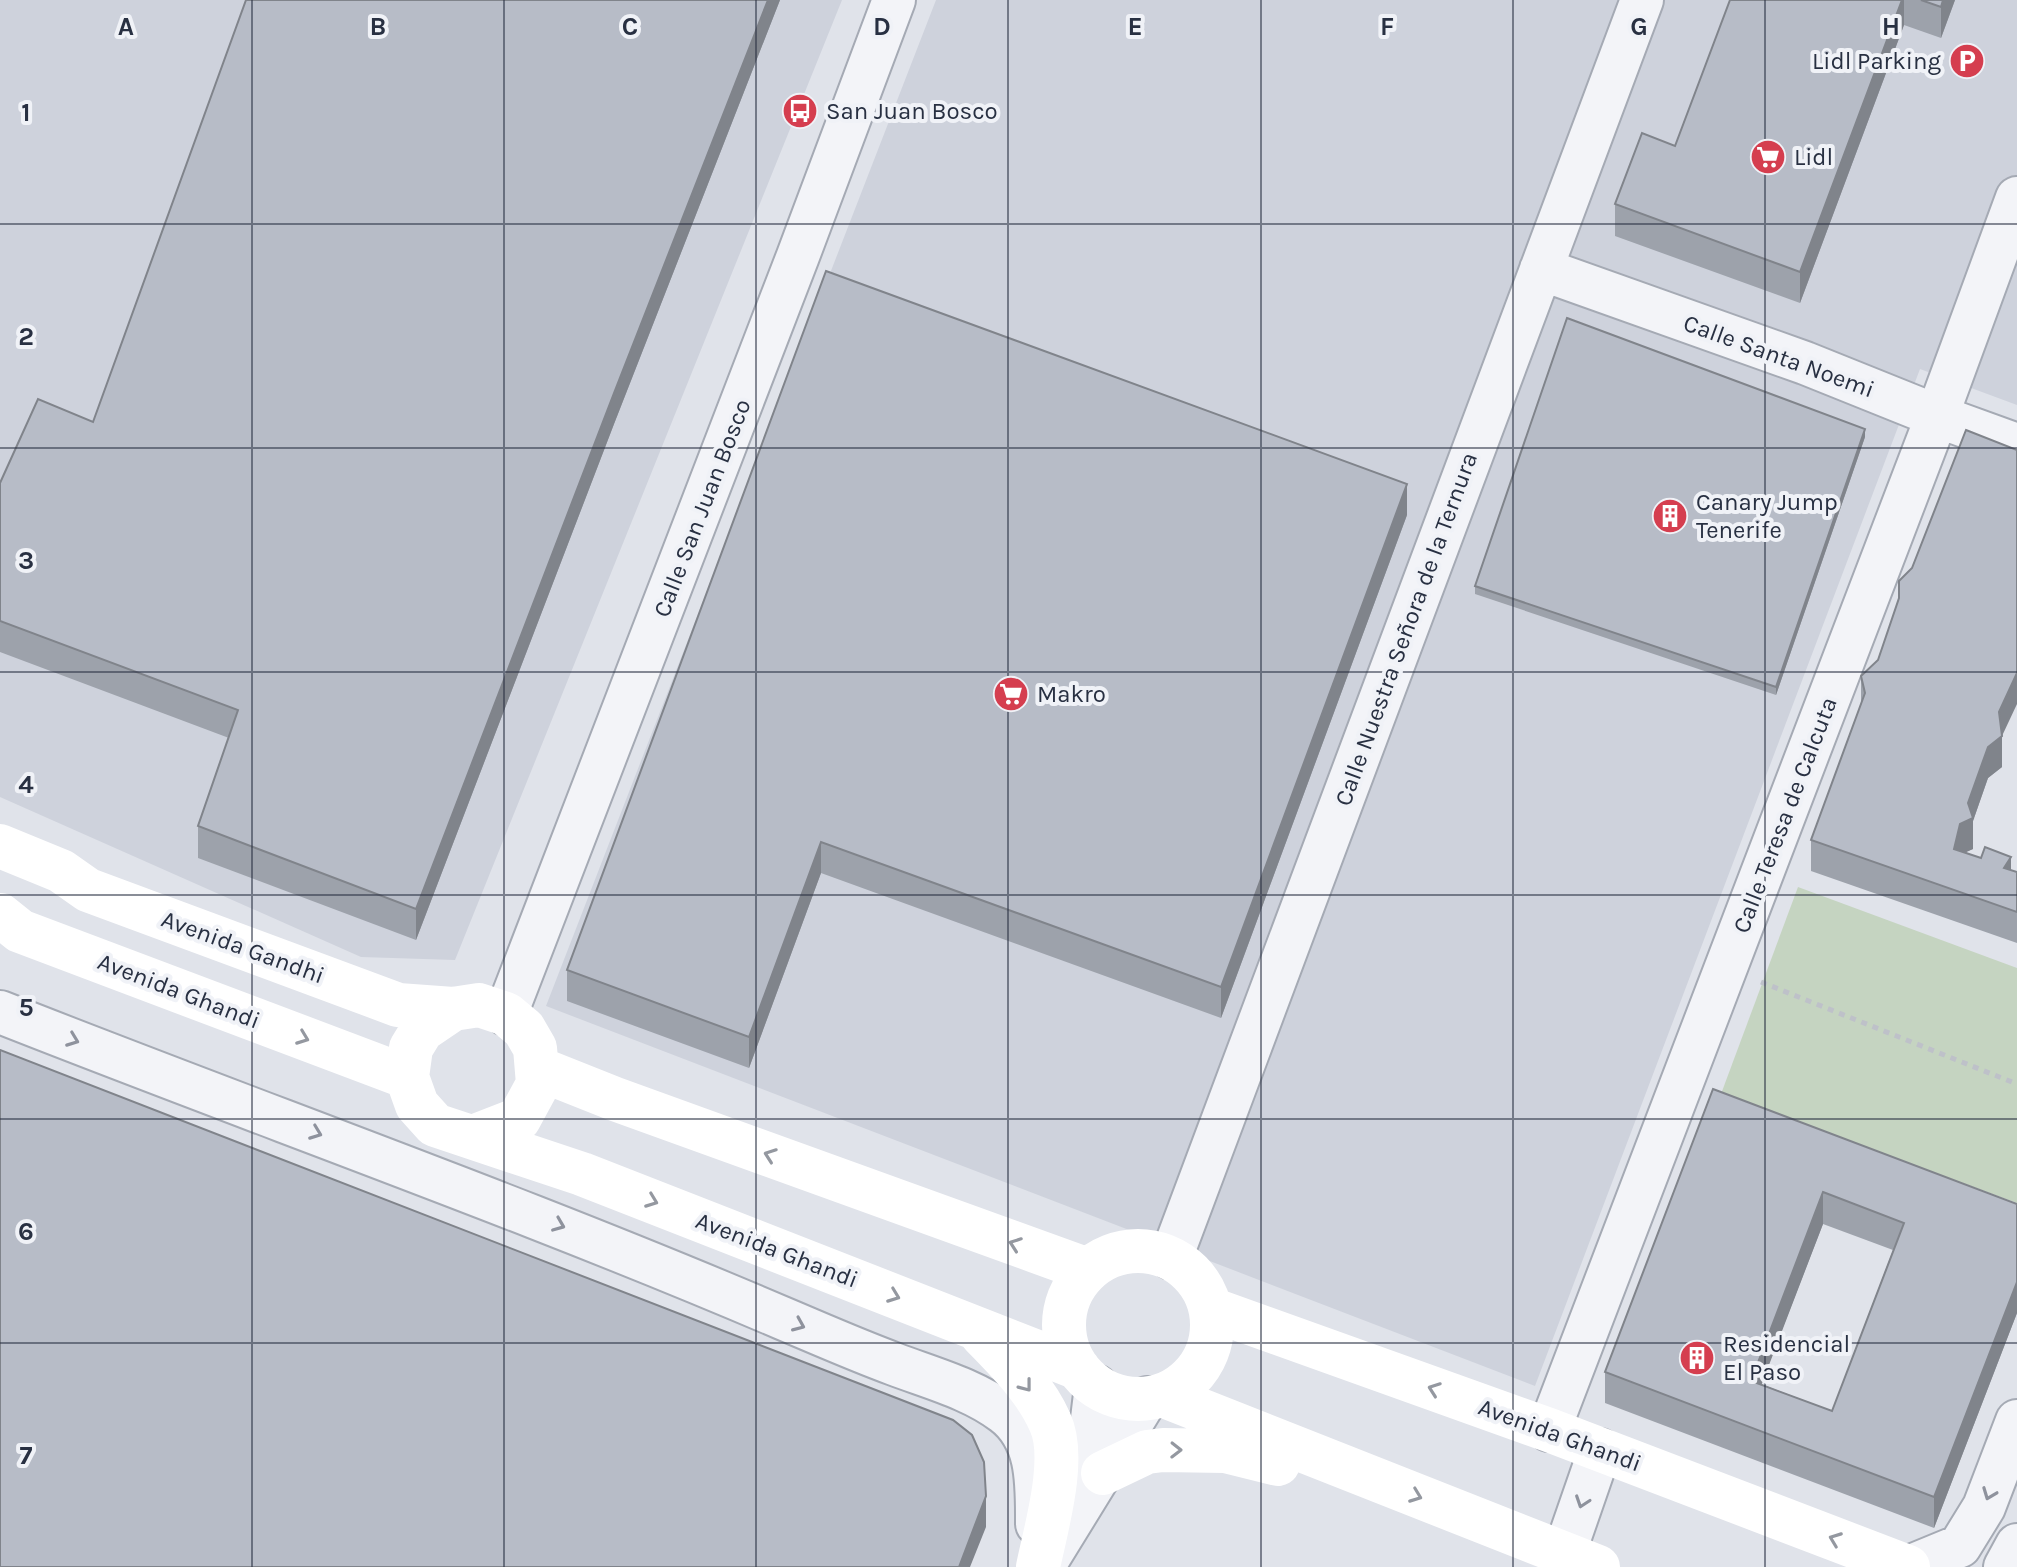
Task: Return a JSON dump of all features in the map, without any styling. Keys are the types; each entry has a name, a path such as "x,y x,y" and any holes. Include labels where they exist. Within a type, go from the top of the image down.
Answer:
{"street":[{"name":"Calle San Juan Bosco","path":"506,1014 793,271 894,0"},
{"name":"Calle Nuestra Señora de la Ternura","path":"1171,1258 1642,0"},
{"name":"Calle Teresa de Calcuta","path":"1549,1430 1937,416 2017,198"},
{"name":"Calle Santa Noemi","path":"1541,269 1805,363 2017,445"},
{"path":"0,846 61,871 88,890"},
{"path":"0,869 54,888 88,890"},
{"name":"Avenida Gandhi","path":"88,890 398,1005 453,1009"},
{"name":"Avenida Ghandi","path":"7,926 407,1077"},
{"path":"479,1005 506,1014 524,1029 535,1048 538,1084 519,1119 473,1137 435,1125 417,1105 407,1077 411,1048 422,1030 453,1009 479,1005"},
{"path":"0,1012 545,1220 966,1391 1005,1413 1023,1432 1032,1456 1037,1488 1040,1567"},
{"path":"537,1068 1088,1270"},
{"name":"Avenida Ghandi","path":"473,1137 582,1174 975,1327 1087,1377"},
{"path":"1128,1252 1150,1252 1171,1258 1196,1278 1206,1293 1213,1330 1207,1352 1197,1370 1181,1385 1154,1396 1129,1398 1111,1393 1087,1377 1068,1349 1064,1327 1066,1307 1075,1286 1088,1270 1106,1258 1128,1252"},
{"name":"Avenida Ghandi","path":"1211,1309 1549,1430 1908,1567"},
{"path":"975,1327 1027,1384 1051,1424 1056,1442 1057,1463 1040,1567"},
{"path":"1040,1567 1087,1460 1087,1377"},
{"path":"1040,1567 1154,1396"},
{"path":"1154,1396 1581,1560 1600,1450"},
{"path":"1908,1567 1960,1546 1984,1507 2017,1421"},
{"path":"1103,1473 1147,1452 1225,1451 1267,1460 1313,1476 1376,1480"},
{"path":"2005,1567 2017,1545"}],"path":[{"path":"1727,968 2017,1084"}],"shaded area":[{"path":"0,0 842,0 455,960 361,957 0,797"},
{"path":"936,0 2017,0 2017,405 1920,369 1535,1386 546,1006"}],"green space":[{"path":"1798,887 2017,968 2017,1203 1721,1094"}],"building":[{"path":"246,0 768,0 416,909 198,826 238,710 0,621 0,483 38,399 93,422"},
{"name":"Lidl","path":"1730,0 1902,0 1800,272 1615,204 1642,133 1675,146"},
{"path":"1921,0 1943,0 1941,7"},
{"name":"Makro","path":"826,271 1407,484 1221,987 821,842 749,1037 567,970"},
{"name":"Canary Jump Tenerife","path":"1567,318 1865,429 1776,687 1475,586"},
{"path":"1966,430 2017,450 2017,673 1999,712 2002,736 1988,747 1968,803 1973,818 1960,824 1954,849 1981,858 1985,847 2011,857 2004,868 2017,872 2017,912 1811,840 1865,693 1861,676 1878,660 1899,598 1899,581 1912,568"},
{"path":"0,1050 953,1420 972,1435 984,1462 986,1496 959,1567 0,1567"},
{"name":"Residencial El Paso","path":"1713,1089 2017,1204 2017,1282 1934,1497 1605,1372","holes":["1823,1192 1904,1223 1832,1411 1751,1381"]}],"place":[{"name":"Lidl Parking","path":"1967,61"},
{"name":"San Juan Bosco","path":"800,111"},
{"name":"Lidl","path":"1768,157"},
{"name":"Canary Jump Tenerife","path":"1670,516"},
{"name":"Makro","path":"1011,694"},
{"name":"Residencial El Paso","path":"1697,1358"}]}
